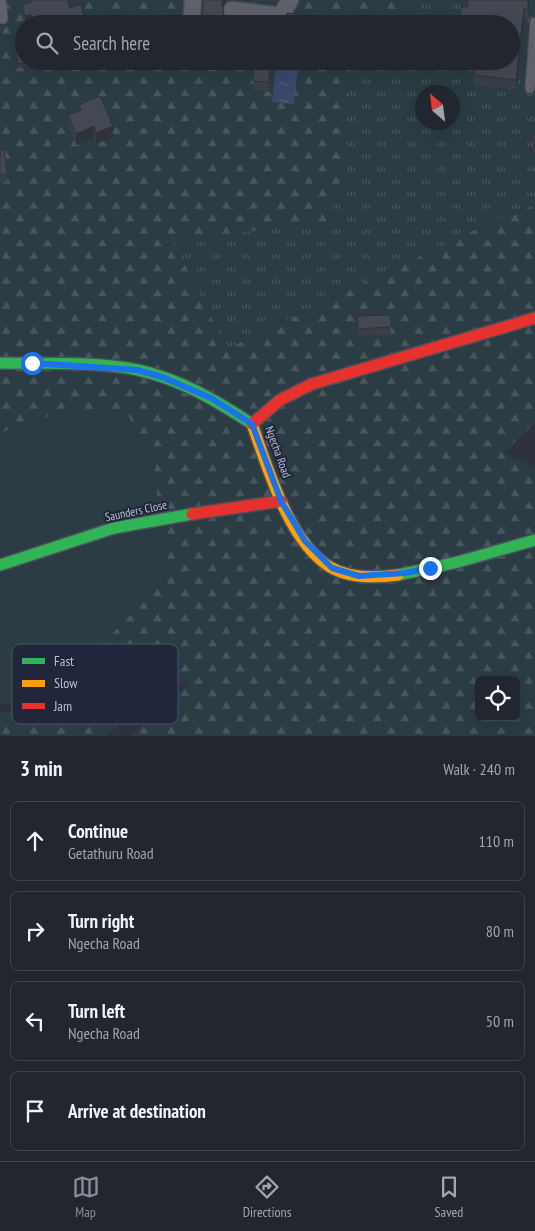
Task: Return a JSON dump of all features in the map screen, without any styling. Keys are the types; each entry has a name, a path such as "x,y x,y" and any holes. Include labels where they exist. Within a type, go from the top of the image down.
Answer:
{"street":[{"path":"191,15 193,0"},
{"path":"282,15 290,0"},
{"path":"232,10 273,15"},
{"name":"Ngecha Road","path":"535,318 290,392 270,405 252,424 281,501 305,541 332,568 348,575 405,573 459,562 535,540"},
{"path":"0,363 92,365 137,370 162,377 211,398 252,424"},
{"name":"Saunders Close","path":"0,565 114,528 281,501"}],"lane":[{"path":"1,0 3,19"},
{"path":"530,88 535,22"}],"green space":[{"path":"0,0 418,0 391,15 15,15 15,70 350,70 345,137 332,221 173,241 227,349 500,218 535,205 535,423 503,453 535,467 535,736 131,736 144,724 178,724 178,693 189,683 178,681 178,644 102,644 165,580 62,412 0,433"},
{"path":"418,0 535,0 535,205 500,218 227,349 172,241 332,221 345,137 350,70 520,70 520,15 391,15"},
{"path":"62,412 129,417 155,469 165,580 102,644 12,644 12,702 0,705 0,433"},
{"path":"12,710 12,724 120,724 107,736 0,736 0,713"}],"water":[{"path":"276,70 298,70 294,104 272,102"}],"building":[{"path":"31,0 68,0 70,8 81,4 84,15 25,15 22,5 32,2"},
{"path":"203,0 223,0 224,15 202,15"},
{"path":"468,0 528,0 528,9 524,8 520,44 520,15 460,15 461,7 468,7"},
{"path":"254,70 270,70 269,82 253,81"},
{"path":"474,70 517,70 516,80 474,75"},
{"path":"100,96 113,126 96,133 94,126 76,134 68,115 81,110 79,105"},
{"path":"0,150 4,150 7,174 0,175"},
{"path":"391,315 391,327 358,329 358,316"}],"traffic: fast":[{"path":"0,363 87,364 138,370 169,379 198,392 252,424"},
{"path":"0,565 114,528 192,514"},
{"path":"398,575 458,562 535,540"}],"traffic: slow":[{"path":"252,424 281,502 302,540 315,555 330,567 346,574 372,577 398,575"}],"traffic: jam":[{"path":"252,424 280,400 312,384 535,318"},
{"path":"192,514 281,501"}],"route":[{"path":"32,363 92,365 137,370 162,377 211,398 252,424 281,501 305,541 324,563 348,575 359,576 405,573 430,568"}]}
